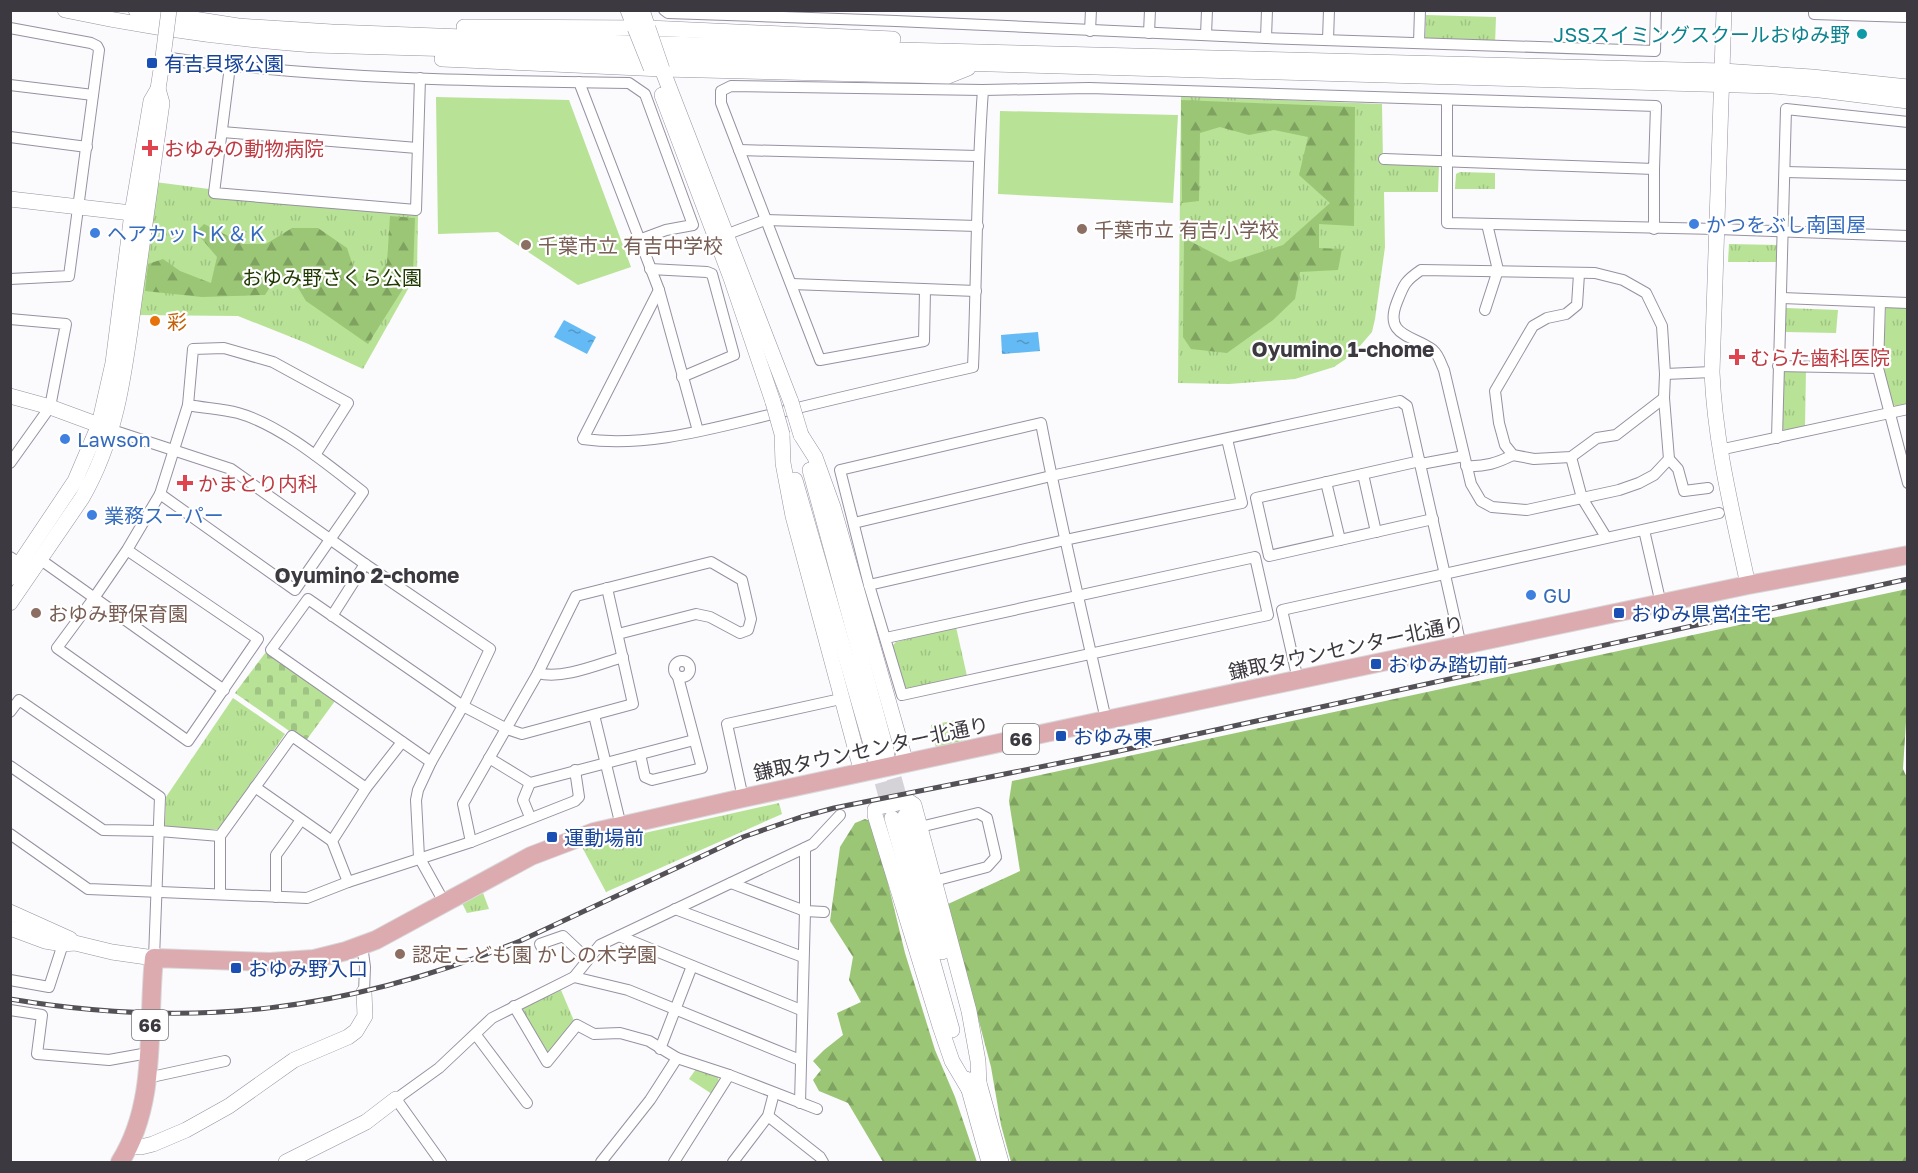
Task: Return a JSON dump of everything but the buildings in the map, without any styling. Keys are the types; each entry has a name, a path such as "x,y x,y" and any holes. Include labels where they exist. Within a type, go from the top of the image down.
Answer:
{"main road":[{"name":"鎌取タウンセンター北通り","path":"154,958 285,962 314,959 362,945 387,934 538,852 570,840 621,826 1106,720 1748,585 1908,555"},
{"name":"66","path":"120,1162 129,1146 141,1113 147,1078 154,958"}],"street":[{"path":"65,10 179,32 314,45 973,58 1722,78 1812,76 1908,87"},
{"path":"136,10 238,26 333,32 973,58"},
{"path":"10,578 16,561 75,481 118,407 124,328 139,214 162,103 158,89 169,10"},
{"path":"628,10 641,28 657,69 731,278 773,402 881,756 791,402 728,234 657,69"},
{"path":"641,28 642,10"},
{"path":"664,10 668,13 896,16 1090,31 1654,51 1656,10"},
{"path":"1090,31 1091,10"},
{"path":"1149,33 1150,10"},
{"path":"1206,35 1207,10"},
{"path":"1266,38 1267,10"},
{"path":"1328,40 1329,10"},
{"path":"1419,43 1420,10"},
{"path":"1724,10 1712,372 1719,450 1748,585"},
{"path":"1815,10 1814,14 1908,17"},
{"path":"333,32 385,26 641,28 948,41 961,44 973,58"},
{"path":"10,28 92,43 99,50 69,276 10,279"},
{"path":"314,45 329,52 349,55 657,69 948,76 973,58"},
{"path":"163,57 230,66 420,78 629,83 645,94 693,225 666,230 639,240"},
{"path":"230,66 214,193 416,210 420,78"},
{"path":"1722,78 1908,101"},
{"path":"579,82 659,290 698,431"},
{"path":"10,85 93,95"},
{"path":"925,290 924,341 820,360 721,103 721,91 731,86 983,90 1089,88 1656,106 1654,229"},
{"path":"659,290 583,439 608,442 647,440 698,431 973,367 978,156 983,90"},
{"path":"1447,100 1447,223 1908,236"},
{"path":"1777,438 1786,110 1908,122"},
{"path":"222,132 417,148"},
{"path":"10,137 87,147"},
{"path":"740,150 978,156"},
{"path":"1384,159 1654,169"},
{"path":"1785,172 1908,175"},
{"path":"10,199 139,214"},
{"path":"728,234 765,220 978,226"},
{"path":"1485,310 1498,270 1487,224"},
{"path":"650,269 712,274 734,355 682,377"},
{"path":"1669,459 1654,475 1619,490 1527,510 1492,507 1481,501 1475,493 1465,461 1444,370 1439,358 1433,350 1405,337 1396,327 1393,313 1406,280 1421,270 1594,273 1623,280 1646,293 1662,326 1669,459 1678,469 1684,491 1708,488"},
{"path":"1513,455 1505,445 1499,423 1495,391 1533,326 1547,318 1566,314 1577,305 1579,274"},
{"path":"792,284 976,291"},
{"path":"1782,298 1908,303"},
{"path":"1880,302 1878,368 1908,483"},
{"path":"10,319 66,324 50,407 10,463"},
{"path":"127,550 258,639 188,741 57,648 127,550 160,494 188,405 193,349 224,348 273,362 348,403 315,455"},
{"path":"1778,366 1878,368"},
{"path":"1665,374 1712,372"},
{"path":"10,396 50,407 231,469 490,649 463,706 431,762 418,790 416,800 419,857 444,902"},
{"path":"1433,519 1269,556 1256,498 1421,462 1465,461 1482,467 1495,464 1513,455 1534,459 1571,457 1597,438 1616,435 1664,398"},
{"path":"854,522 1051,476 1400,401 1407,406 1421,462 1461,646"},
{"path":"160,494 295,590 363,492 315,455 266,424 238,413 188,405"},
{"path":"1719,450 1908,409"},
{"path":"886,638 1079,596 1255,557 1268,615 1091,654 902,695 869,585 840,470 1041,423 1065,540 1079,596 1091,654 1106,720"},
{"path":"10,603 41,560 90,483 106,427"},
{"path":"782,434 783,463 794,516 862,773"},
{"path":"801,435 815,458 833,507 906,764"},
{"path":"869,585 1065,540 1242,503 1227,439"},
{"path":"1571,457 1582,498 1606,537"},
{"path":"1363,474 1376,532"},
{"path":"1326,482 1340,540"},
{"path":"1298,680 1282,610 1719,513"},
{"path":"1644,530 1661,604"},
{"path":"41,560 224,690"},
{"path":"471,842 463,804 538,673 576,596 711,562 742,580 751,619 748,630 740,633 710,617 696,614 618,634"},
{"path":"332,615 365,564"},
{"path":"431,762 271,650 308,599 463,706 507,729 522,734 633,705 607,588"},
{"path":"538,673 549,676 560,674 623,657"},
{"path":"640,754 645,777 652,780 702,768 678,677"},
{"path":"10,712 19,700 160,797 154,958"},
{"path":"743,798 727,724 836,700"},
{"path":"594,715 621,826"},
{"path":"220,894 220,836 292,736 366,788"},
{"path":"489,758 530,783 694,740"},
{"path":"332,841 366,788 402,742"},
{"path":"10,766 103,830 159,831 220,836"},
{"path":"10,834 88,889 307,898 419,857 471,842 575,801 579,797 575,770"},
{"path":"530,783 523,800 530,817"},
{"path":"255,787 332,841 348,882"},
{"path":"974,1086 952,1061 943,1035 875,815 875,810 879,807 912,802 920,827 969,1011 978,1061 974,1086 989,1162"},
{"path":"920,827 978,813 987,818 996,857 987,867 934,880"},
{"path":"286,1162 366,1122 439,1068 476,1035 492,1017 574,977 600,945 813,844 840,815"},
{"path":"898,817 974,1086 1001,1162"},
{"path":"276,897 276,855 301,820"},
{"path":"800,1103 805,848"},
{"path":"730,883 805,911 824,912"},
{"path":"675,909 803,957"},
{"name":"鎌取タウンセンター北通り","path":"10,912 67,937 69,943"},
{"name":"鎌取タウンセンター北通り","path":"10,928 26,935 154,958"},
{"path":"543,950 540,944 563,936 581,953 591,957"},
{"path":"619,936 801,1010"},
{"path":"10,980 50,987 69,943"},
{"path":"129,1146 141,1147 153,1144 186,1130 229,1106 289,1063 348,1037 356,1031 365,1016 365,967 362,945"},
{"path":"660,1049 692,966"},
{"path":"574,977 628,990 800,1060"},
{"path":"513,1006 547,1062 577,1025 594,1034 620,1033 649,1041 676,1058 729,1075 817,1109"},
{"path":"10,1010 42,1015 37,1054 109,1060 148,1053"},
{"path":"476,1035 527,1103"},
{"path":"602,1162 650,1100 676,1058"},
{"path":"147,1078 225,1060"},
{"path":"674,1162 729,1075"},
{"path":"737,1161 768,1116 774,1093"},
{"path":"396,1099 441,1162"},
{"path":"768,1116 820,1157 823,1162"}],"green space":[{"path":"1426,15 1496,17 1495,44 1425,42"},
{"path":"1181,96 1382,104 1383,162 1439,165 1438,192 1384,192 1385,247 1372,332 1353,354 1334,367 1295,379 1229,384 1178,383"},
{"path":"436,97 569,100 631,267 578,285 498,232 438,234"},
{"path":"1181,100 1355,107 1354,226 1319,224 1319,248 1342,249 1338,270 1300,272 1295,299 1273,320 1227,353 1191,349 1183,337 1184,238 1230,262 1283,245 1330,203 1299,175 1308,137 1274,130 1249,135 1220,127 1200,133 1199,201 1182,203"},
{"path":"1000,111 1178,115 1173,203 998,194"},
{"path":"1460,172 1495,173 1495,189 1455,189 1456,174"},
{"name":"おゆみ野さくら公園","path":"155,182 209,189 209,194 418,215 417,273 363,369 238,316 136,315"},
{"path":"390,216 415,218 413,273 368,344 306,301 297,286 276,277 265,295 202,297 145,291 148,264 163,259 180,271 211,283 217,257 196,232 204,224 244,244 266,244 292,228 318,228 347,248 358,281 376,279 387,263"},
{"path":"1729,244 1777,245 1776,262 1728,262"},
{"path":"1886,306 1907,307 1907,404 1897,407 1892,404 1883,368"},
{"path":"1786,308 1838,310 1836,333 1786,332"},
{"path":"1806,369 1805,426 1784,430 1781,428 1783,371"},
{"path":"1907,589 1908,721 1906,722 1903,769 1908,780 1907,1162 1011,1162 1001,1125 991,1067 948,904 1020,871 1009,801 1012,781"},
{"path":"956,627 967,676 908,689 904,687 892,646 896,642"},
{"path":"266,652 335,701 305,742 235,693"},
{"path":"233,698 285,734 219,829 167,829 165,825 166,797"},
{"path":"962,719 967,741 936,748 931,725"},
{"path":"779,803 782,814 606,892 582,847"},
{"path":"865,819 873,822 905,953 935,1050 955,1097 977,1162 883,1162 848,1103 819,1091 813,1080 821,1070 813,1061 843,1035 837,1013 861,1002 849,980 853,957 830,921 840,847 855,823"},
{"path":"483,893 489,909 467,913 462,903"},
{"path":"561,990 574,1021 549,1054 521,1009"},
{"path":"696,1069 718,1077 719,1082 712,1094 689,1079"}],"water":[{"path":"564,320 596,337 587,354 554,337"},
{"path":"1038,332 1040,351 1002,354 1001,335"}],"tunnel":[{"path":"888,756 904,814"},
{"path":"876,760 892,818"}],"railway":[{"path":"10,999 78,1008 143,1013 207,1013 270,1008 331,998 393,984 456,965 520,941 743,837 834,808 1110,753 1908,579"}],"place":[{"name":"JSSスイミングスクールおゆみ野","path":"1862,34"},
{"name":"有吉貝塚公園","path":"152,63"},
{"name":"おゆみの動物病院","path":"150,148"},
{"name":"かつをぶし南国屋","path":"1694,224"},
{"name":"千葉市立 有吉小学校","path":"1082,229"},
{"name":"ヘアカットＫ＆Ｋ","path":"95,233"},
{"name":"千葉市立 有吉中学校","path":"526,245"},
{"name":"彩","path":"155,321"},
{"name":"むらた歯科医院","path":"1737,357"},
{"name":"Lawson","path":"65,439"},
{"name":"かまとり内科","path":"185,483"},
{"name":"業務スーパー","path":"92,515"},
{"name":"GU","path":"1531,595"},
{"name":"おゆみ野保育園","path":"36,613"},
{"name":"おゆみ県営住宅","path":"1619,613"},
{"name":"おゆみ踏切前","path":"1376,664"},
{"name":"おゆみ東","path":"1061,736"},
{"name":"運動場前","path":"552,837"},
{"name":"認定こども園 かしの木学園","path":"400,954"},
{"name":"おゆみ野入口","path":"236,968"}],"district":[{"name":"Oyumino 1-chome","path":"1343,349"},
{"name":"Oyumino 2-chome","path":"367,575"}]}
